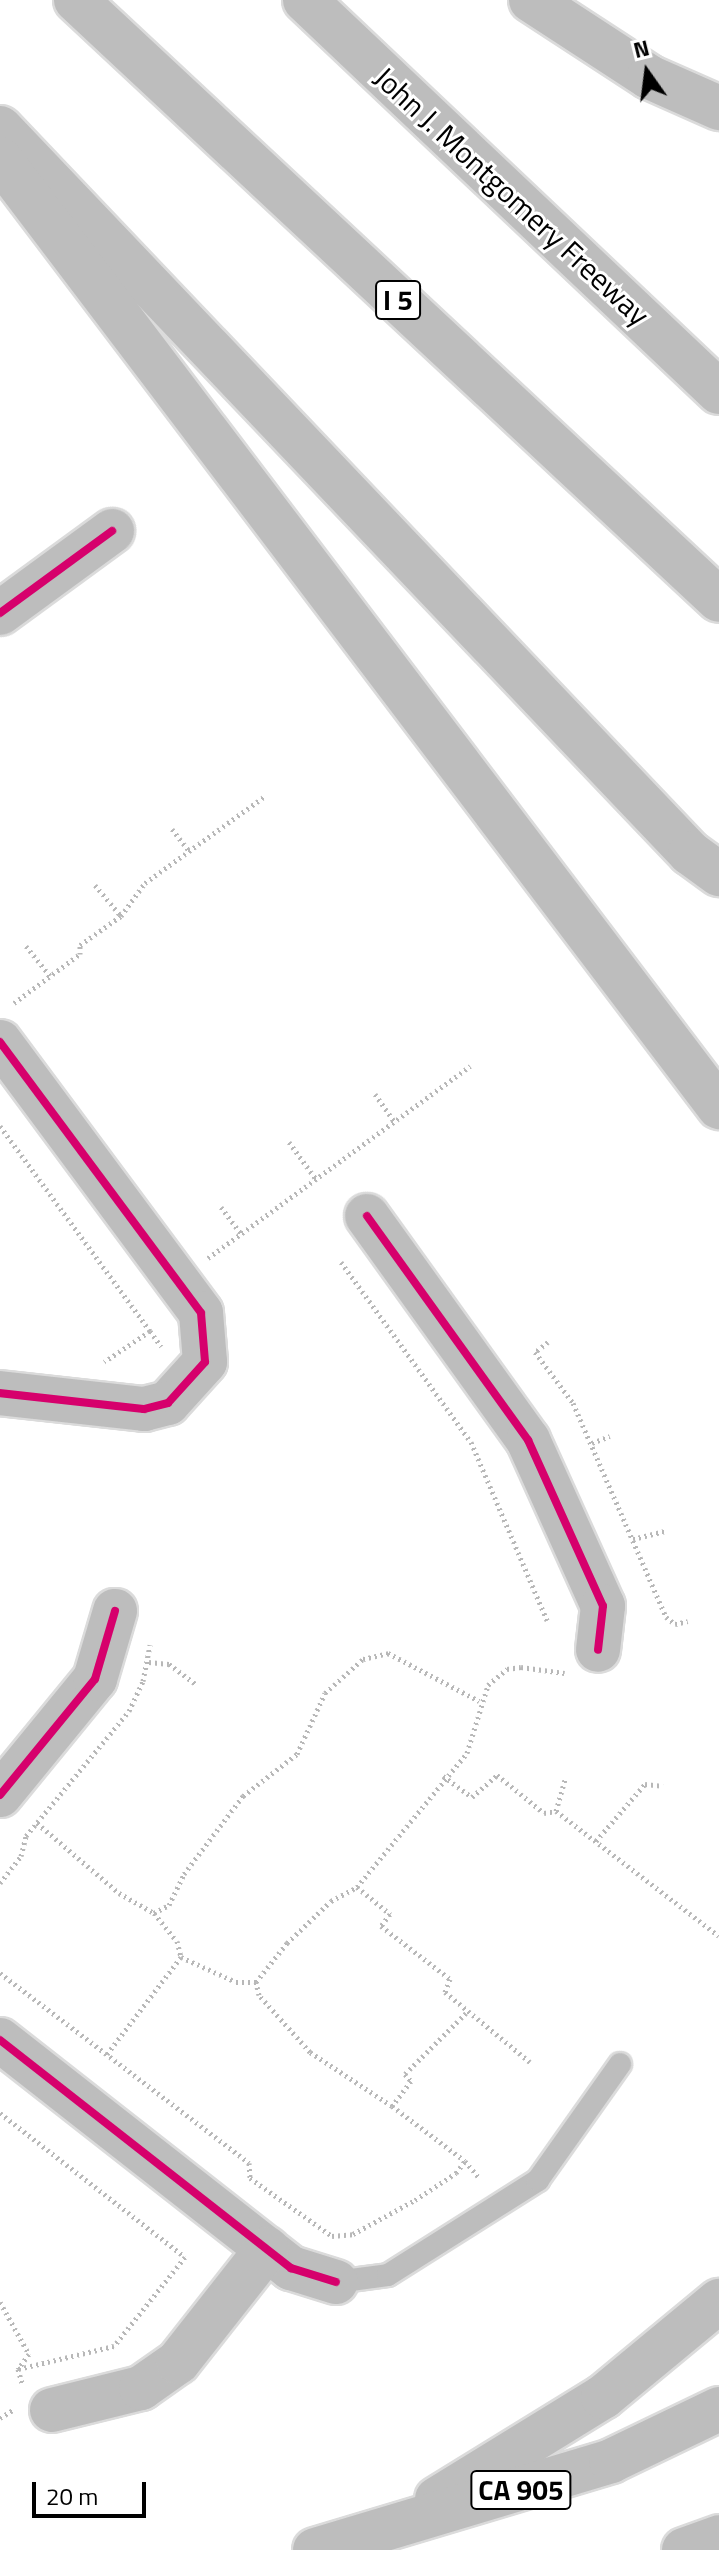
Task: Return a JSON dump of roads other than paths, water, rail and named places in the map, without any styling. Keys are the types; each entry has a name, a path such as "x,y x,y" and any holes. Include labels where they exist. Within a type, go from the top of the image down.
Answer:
{"main road":[{"name":"I 5","path":"76,0 719,600"},
{"name":"John J. Montgomery Freeway","path":"305,0 719,392"},
{"path":"531,0 649,77 719,108"},
{"path":"0,128 705,864"},
{"path":"0,159 719,1107"},
{"path":"0,613 112,531"},
{"path":"0,1393 144,1409 168,1403 205,1362 201,1313 2,1026"},
{"path":"367,1216 528,1440 603,1606 588,1663"},
{"path":"0,1795 95,1679 115,1611"},
{"path":"0,2040 291,2268 336,2282"},
{"path":"32,2404 141,2388 178,2362 267,2249"},
{"path":"380,2534 603,2397 719,2301"},
{"name":"CA 905","path":"315,2550 380,2534 611,2461 719,2409"},
{"path":"684,2550 719,2537"}],"lane":[{"path":"336,2282 388,2275 538,2180 620,2064"}]}
